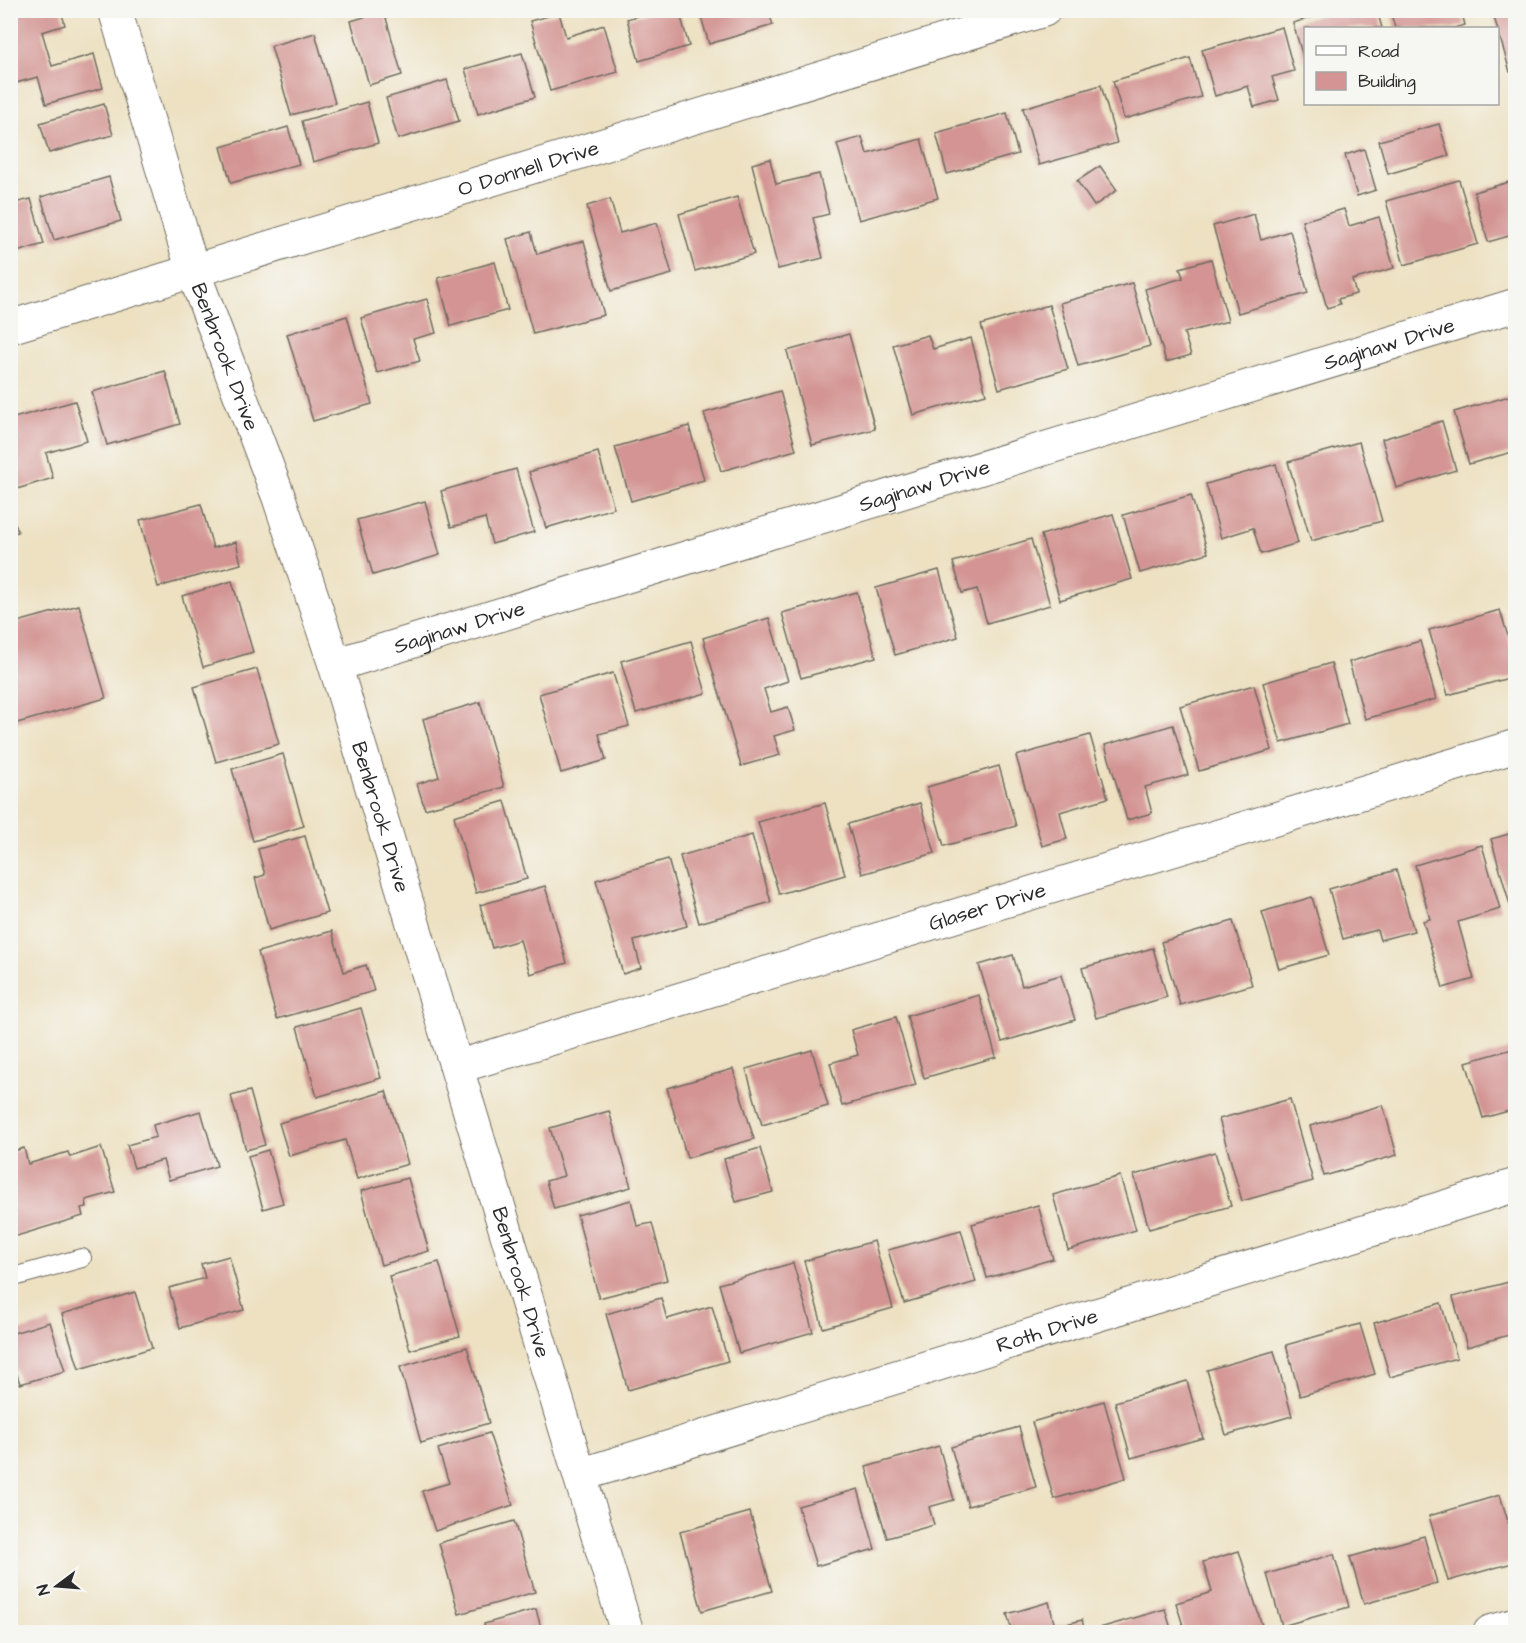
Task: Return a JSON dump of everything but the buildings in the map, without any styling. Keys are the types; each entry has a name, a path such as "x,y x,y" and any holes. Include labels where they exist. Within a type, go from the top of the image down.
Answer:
{"street":[{"name":"Benbrook Drive","path":"115,10 193,271 279,498 335,664 627,1632"},
{"name":"O Donnell Drive","path":"10,327 1044,10"},
{"name":"Saginaw Drive","path":"335,664 1515,305"},
{"name":"Glaser Drive","path":"457,1067 1515,746"},
{"name":"Roth Drive","path":"580,1475 1515,1185"},
{"path":"1490,1632 1515,1625"}],"lane":[{"path":"10,1278 82,1258"}]}
